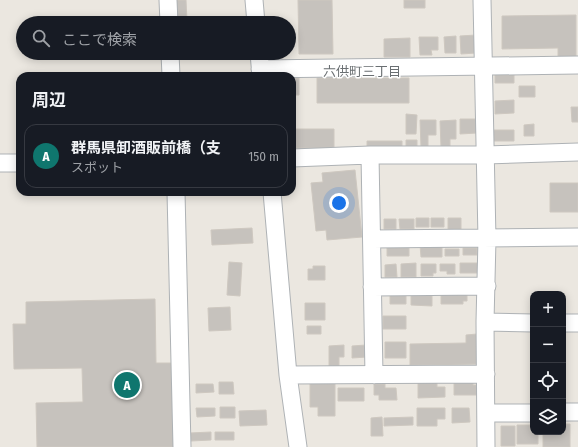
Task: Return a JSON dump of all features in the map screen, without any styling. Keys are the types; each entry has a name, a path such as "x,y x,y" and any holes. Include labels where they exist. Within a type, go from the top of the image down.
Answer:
{"street":[{"path":"168,0 169,16"},
{"path":"254,0 255,16"},
{"path":"482,0 487,239 485,322 486,447"},
{"path":"170,60 171,72"},
{"path":"260,66 578,65"},
{"path":"296,158 370,155 485,155 578,152"},
{"path":"370,155 374,375"},
{"path":"0,163 16,163"},
{"path":"176,196 182,447"},
{"path":"272,196 288,375 298,447"},
{"path":"372,240 578,237"},
{"path":"372,287 487,286"},
{"path":"485,322 530,322"},
{"path":"566,323 578,323"},
{"path":"288,375 486,374"},
{"path":"486,413 530,412"},
{"path":"566,412 578,412"}],"building":[{"path":"175,0 186,0 187,16 176,16"},
{"path":"298,0 332,0 333,54 299,54"},
{"path":"404,0 425,0 425,8 404,8"},
{"path":"576,15 576,57 558,57 558,48 502,49 502,16"},
{"path":"476,35 476,53 461,54 460,36"},
{"path":"456,36 456,53 445,53 444,37"},
{"path":"419,37 438,37 438,50 431,50 432,55 420,55"},
{"path":"410,38 410,57 384,57 384,39"},
{"path":"495,75 514,75 514,83 495,83"},
{"path":"296,78 299,78 299,95 296,95"},
{"path":"317,78 409,78 409,103 317,103"},
{"path":"519,86 535,86 535,97 519,97"},
{"path":"514,100 514,113 495,114 495,101"},
{"path":"571,107 578,107 578,122 572,122"},
{"path":"406,114 417,115 416,134 406,134"},
{"path":"460,119 477,119 477,133 460,134"},
{"path":"420,120 436,120 436,135 428,135 428,147 421,147"},
{"path":"456,120 456,139 450,139 450,147 441,147 440,121"},
{"path":"534,124 534,136 524,136 524,125"},
{"path":"296,129 334,129 334,148 296,148"},
{"path":"491,130 514,130 514,141 492,141"},
{"path":"406,140 417,140 417,147 406,147"},
{"path":"367,141 402,141 402,148 367,148"},
{"path":"355,170 362,237 327,240 326,230 316,231 311,183 323,182 322,173"},
{"path":"550,183 578,183 578,212 550,212"},
{"path":"416,218 429,218 429,227 416,227"},
{"path":"431,218 444,218 444,227 431,227"},
{"path":"448,218 461,218 461,230 448,230"},
{"path":"384,219 396,219 396,229 384,229"},
{"path":"399,219 414,219 414,229 400,229"},
{"path":"252,228 253,243 212,245 211,230"},
{"path":"442,244 442,257 421,257 420,245"},
{"path":"387,245 409,245 409,256 387,256"},
{"path":"463,248 477,248 477,255 463,255"},
{"path":"445,249 459,249 459,256 445,256"},
{"path":"229,262 242,263 240,296 227,295"},
{"path":"416,263 416,277 401,277 401,264"},
{"path":"460,263 480,263 480,273 460,273"},
{"path":"396,264 397,277 385,277 385,265"},
{"path":"421,264 436,264 436,273 433,273 433,276 421,276"},
{"path":"440,264 455,264 455,274 447,274 447,271 440,271"},
{"path":"313,266 325,266 325,280 308,280 308,269 313,269"},
{"path":"390,293 406,293 406,304 390,304"},
{"path":"441,293 467,293 467,301 463,301 463,304 441,304"},
{"path":"411,294 432,294 432,306 411,305"},
{"path":"155,299 156,363 172,363 174,447 37,447 36,403 83,402 82,368 14,369 13,324 26,324 26,302"},
{"path":"305,303 325,303 325,320 305,320"},
{"path":"230,307 231,330 209,331 208,308"},
{"path":"383,316 406,316 406,329 383,329"},
{"path":"307,326 321,326 321,334 307,334"},
{"path":"477,334 478,364 410,365 410,344 466,343 466,335"},
{"path":"385,342 406,342 406,358 385,358"},
{"path":"344,345 344,357 339,357 339,368 329,368 329,346"},
{"path":"366,345 367,357 352,358 352,346"},
{"path":"219,382 233,382 234,394 219,394"},
{"path":"418,382 437,382 437,387 445,387 445,397 418,398"},
{"path":"454,382 473,382 473,385 480,385 480,395 454,395"},
{"path":"310,383 335,383 335,416 318,416 318,407 310,407"},
{"path":"196,384 213,384 214,392 196,393"},
{"path":"374,384 385,384 385,388 396,388 397,400 379,400 379,395 374,395"},
{"path":"338,388 364,388 364,401 338,401"},
{"path":"220,407 235,407 235,418 220,418"},
{"path":"196,408 215,408 215,416 197,417"},
{"path":"417,408 445,408 445,419 437,419 437,426 417,426"},
{"path":"452,408 469,408 470,422 452,423"},
{"path":"266,410 267,425 240,426 239,411"},
{"path":"382,417 383,436 371,436 371,418"},
{"path":"413,417 413,425 384,426 384,418"},
{"path":"566,424 570,424 570,447 543,447 543,435 566,435"},
{"path":"517,425 530,425 530,435 538,435 538,444 517,444"},
{"path":"501,426 515,426 515,446 501,446"},
{"path":"211,432 211,440 191,441 190,433"},
{"path":"215,432 234,432 234,440 215,440"}],"place":[{"name":"群馬県卸酒販前橋（支","path":"127,385"}],"district":[{"name":"六供町三丁目","path":"362,71"}]}
